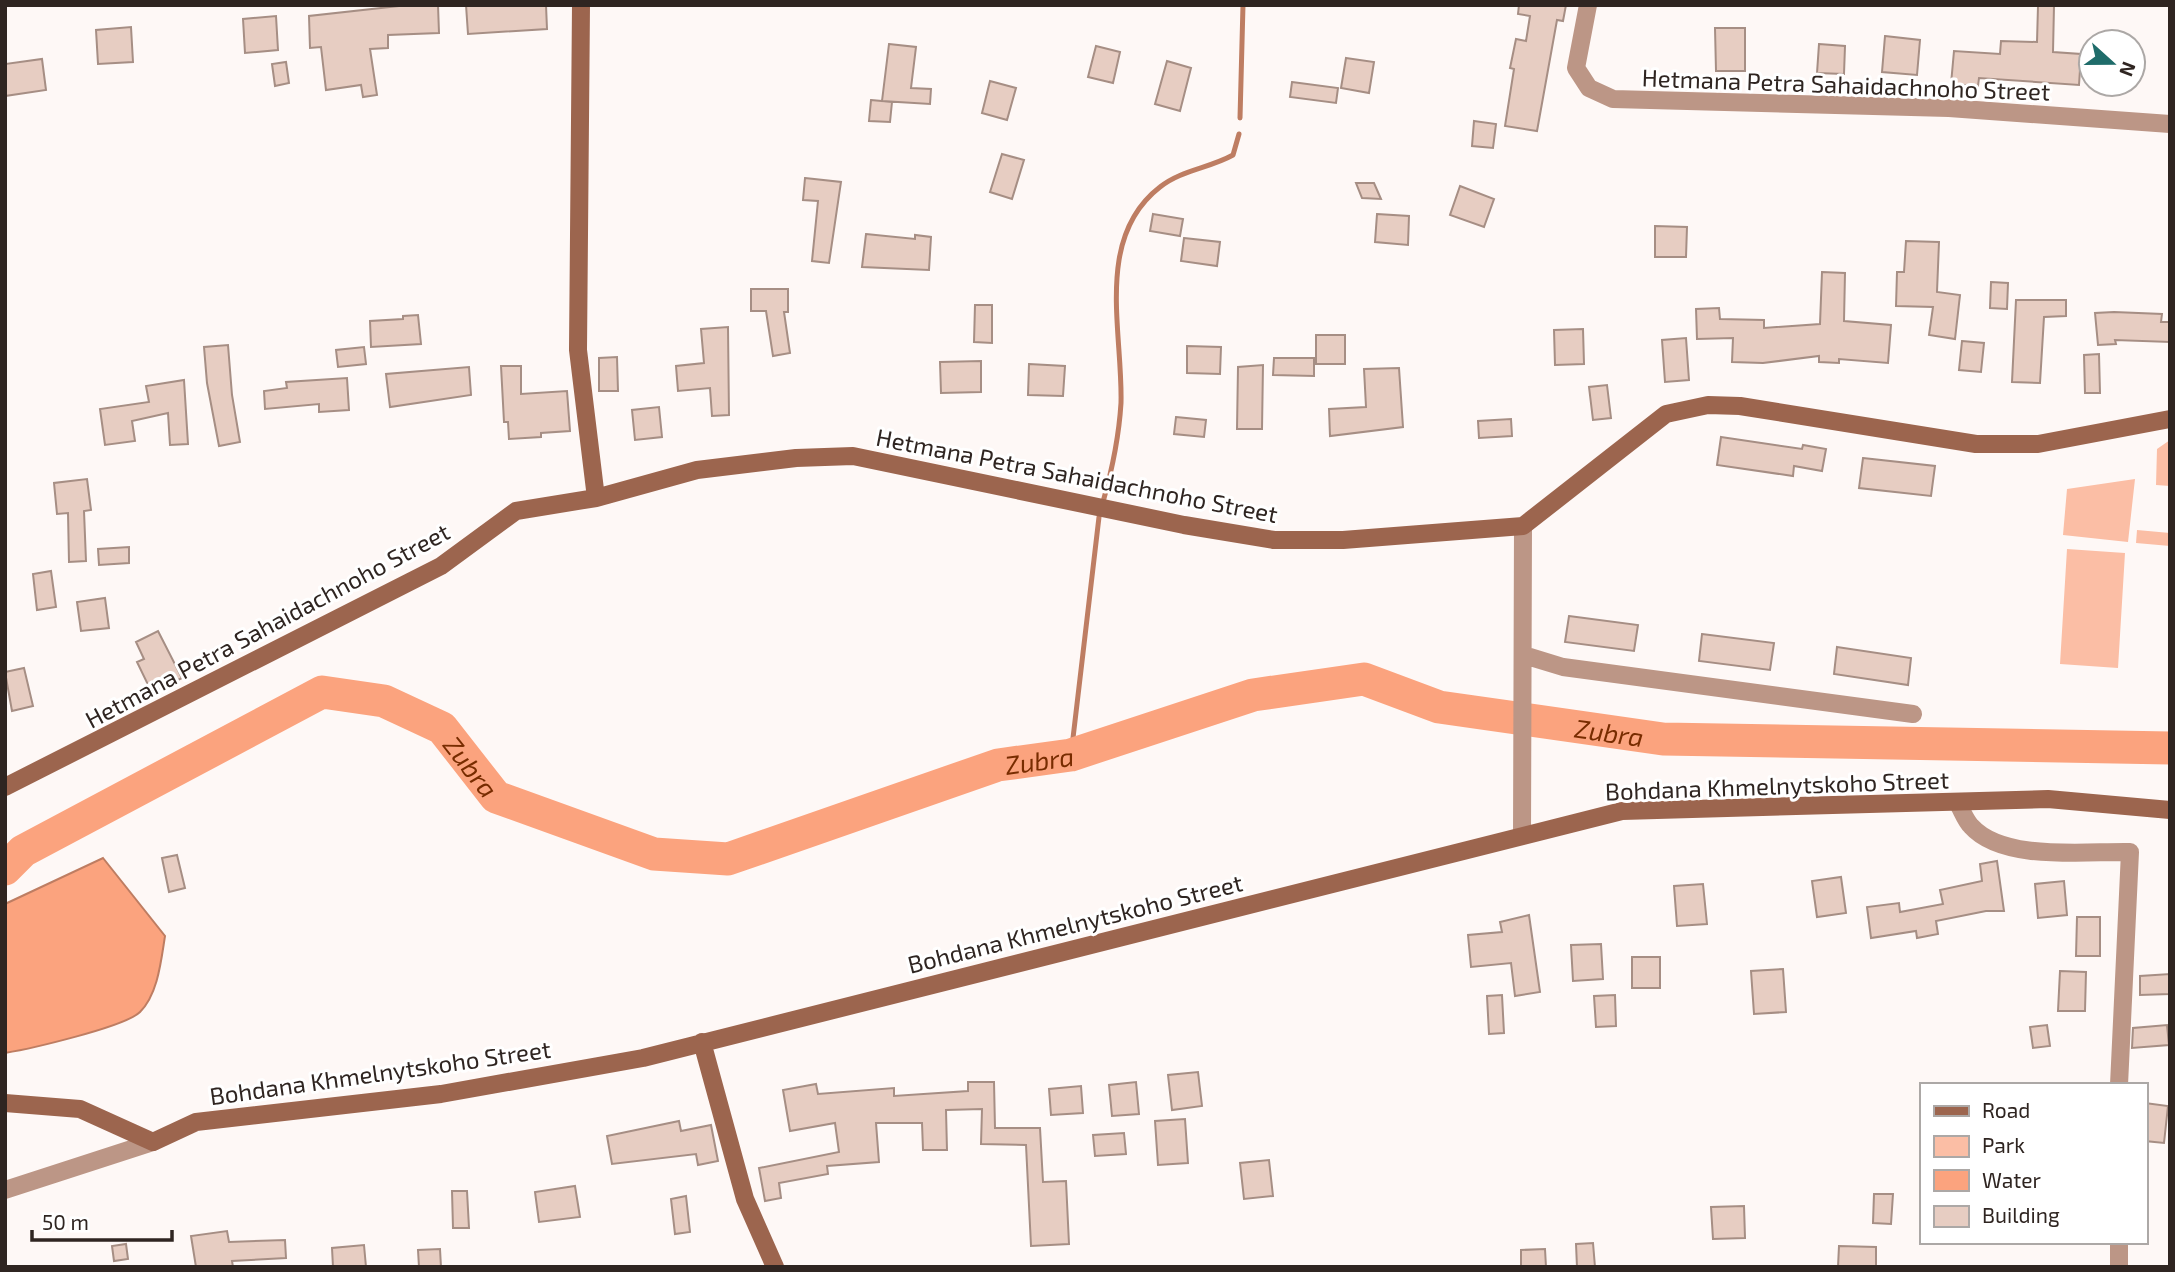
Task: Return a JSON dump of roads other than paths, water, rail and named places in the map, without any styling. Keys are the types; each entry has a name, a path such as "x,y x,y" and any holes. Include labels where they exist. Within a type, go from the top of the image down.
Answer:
{"street":[{"path":"581,5 578,350 596,498"},
{"name":"Hetmana Petra Sahaidachnoho Street","path":"1588,5 1576,68 1589,88 1613,99 1949,108 2170,124"},
{"path":"1522,835 1522,526 1666,414 1708,405 1740,406 1976,444 2038,444 2170,419"},
{"name":"Hetmana Petra Sahaidachnoho Street","path":"5,787 441,566 516,511 596,498 697,470 796,458 853,456 1184,525 1274,540 1343,540 1522,526"},
{"path":"1524,655 1563,667 1913,714"},
{"name":"Bohdana Khmelnytskoho Street","path":"5,1190 153,1142 196,1122 441,1094 643,1058 1622,811 2048,799 2170,810"},
{"path":"1957,802 1970,825 1981,835 2019,850 2130,852 2119,1083"},
{"path":"702,1042 746,1199 775,1267"},
{"path":"5,1103 80,1109 153,1142"},
{"path":"2119,1244 2119,1267"}],"water":[{"path":"103,858 165,936 158,977 151,996 140,1012 116,1024 76,1037 5,1053 5,904"}],"waterway":[{"path":"1240,118 1243,5"},
{"path":"1103,502 1115,453 1120,415 1121,375 1116,288 1119,259 1126,232 1139,208 1168,181 1233,155 1239,134"},
{"path":"1071,755 1099,517"},
{"name":"Zubra","path":"5,869 23,851 322,692 384,701 442,728 496,797 654,854 728,859 998,765 1071,755 1253,695 1364,679 1439,707 1663,739 2170,748"}]}
